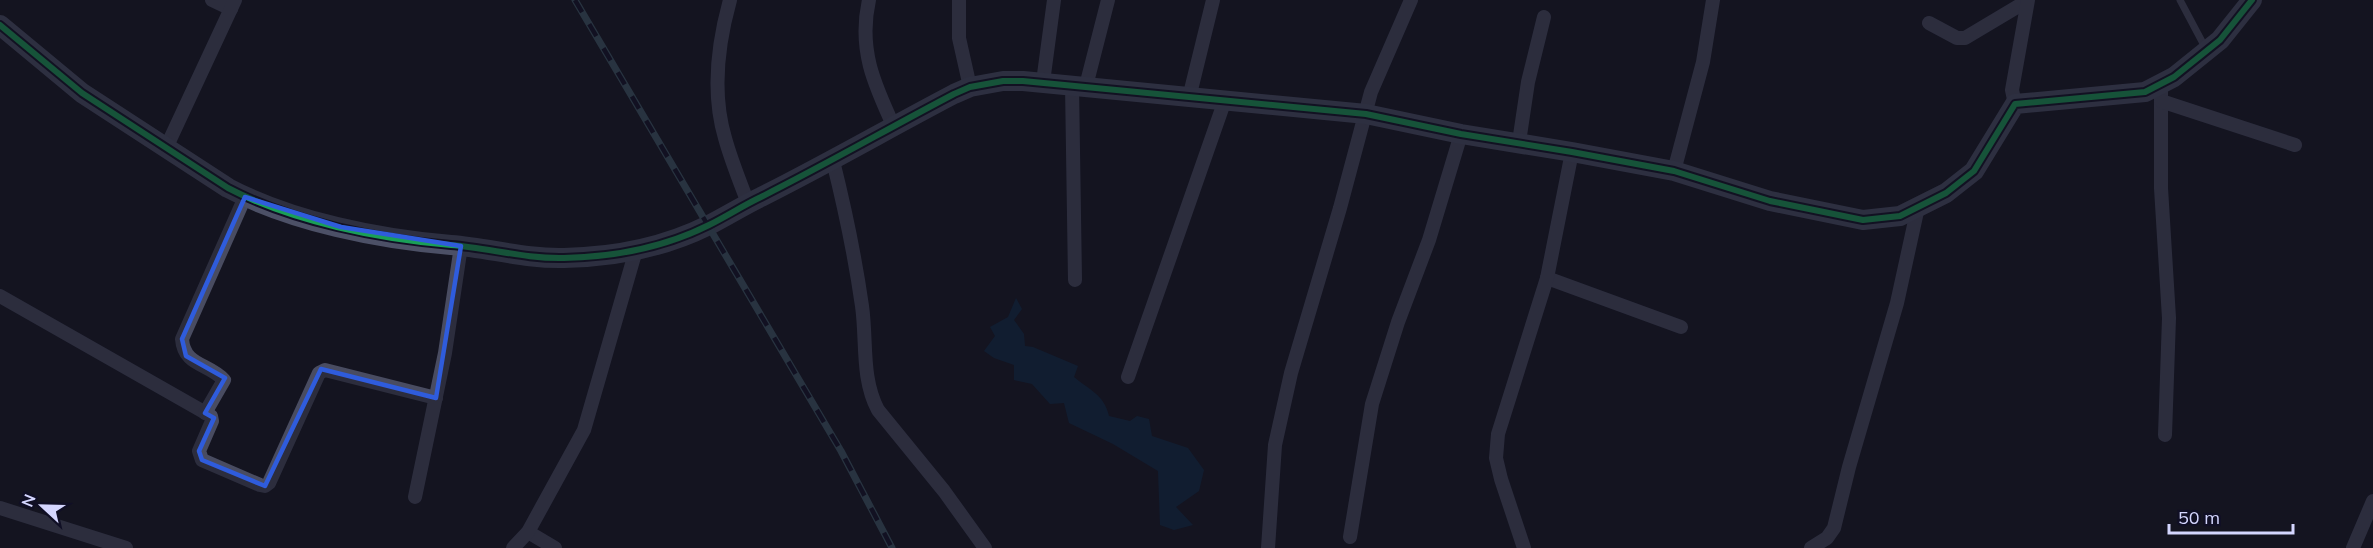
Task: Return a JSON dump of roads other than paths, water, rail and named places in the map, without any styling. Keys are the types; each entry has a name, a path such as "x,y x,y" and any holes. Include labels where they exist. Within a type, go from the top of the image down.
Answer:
{"street":[{"path":"166,148 233,4 212,0"},
{"path":"730,0 722,26 719,64 720,111 724,137 748,203"},
{"path":"869,0 865,15 866,55 879,94 894,127"},
{"path":"959,0 957,27 970,87"},
{"path":"1043,82 1054,0"},
{"path":"1075,280 1079,86 1108,0"},
{"path":"1189,98 1213,0"},
{"path":"1269,548 1275,445 1299,340 1340,208 1376,78 1411,0"},
{"path":"1674,171 1703,62 1713,0"},
{"path":"1929,23 1957,38 1965,38 2027,0"},
{"path":"0,25 82,93 245,197 341,227 415,242 563,258 636,250 666,242 708,225 833,161 946,98 970,87 1003,81 1043,82 1366,114 1461,134 1519,142 1674,171 1770,201 1863,220 1900,216 1946,193 1974,171 2015,104 2012,90 2027,0"},
{"path":"2165,435 2169,318 2161,188 2161,93 2174,77 2220,40 2252,0"},
{"path":"1519,142 1528,81 1544,17"},
{"path":"2015,104 2145,92 2161,93 2295,145"},
{"path":"1128,377 1225,100"},
{"path":"1350,537 1372,404 1398,322 1429,240 1461,134"},
{"path":"1524,548 1496,458 1497,434 1547,278 1572,152"},
{"path":"833,161 858,280 867,376 872,399 878,410 944,491 985,548"},
{"path":"205,413 224,380 218,374 186,356 182,339 245,197"},
{"path":"1811,548 1827,538 1834,528 1849,467 1897,303 1918,207"},
{"path":"415,497 446,353 461,246"},
{"path":"513,548 528,532 584,430 636,250"},
{"path":"1547,278 1681,327"},
{"path":"0,296 211,416 212,421 199,451 202,460 265,486 273,475 319,373 325,370 436,398"},
{"path":"2353,548 2373,501"},
{"path":"0,508 126,548"},
{"path":"528,532 555,548"}],"lane":[{"path":"2180,0 2207,51"}],"water":[{"path":"1016,298 1022,309 1014,320 1024,334 1025,346 1033,347 1078,366 1074,377 1100,397 1109,416 1130,421 1137,416 1149,419 1152,436 1188,448 1204,470 1199,491 1176,507 1193,525 1174,530 1160,525 1158,471 1113,444 1069,423 1064,403 1050,404 1032,384 1014,380 1014,365 994,358 984,351 995,336 990,327 1008,317"}],"railway":[{"path":"575,0 841,451 892,548"}]}
